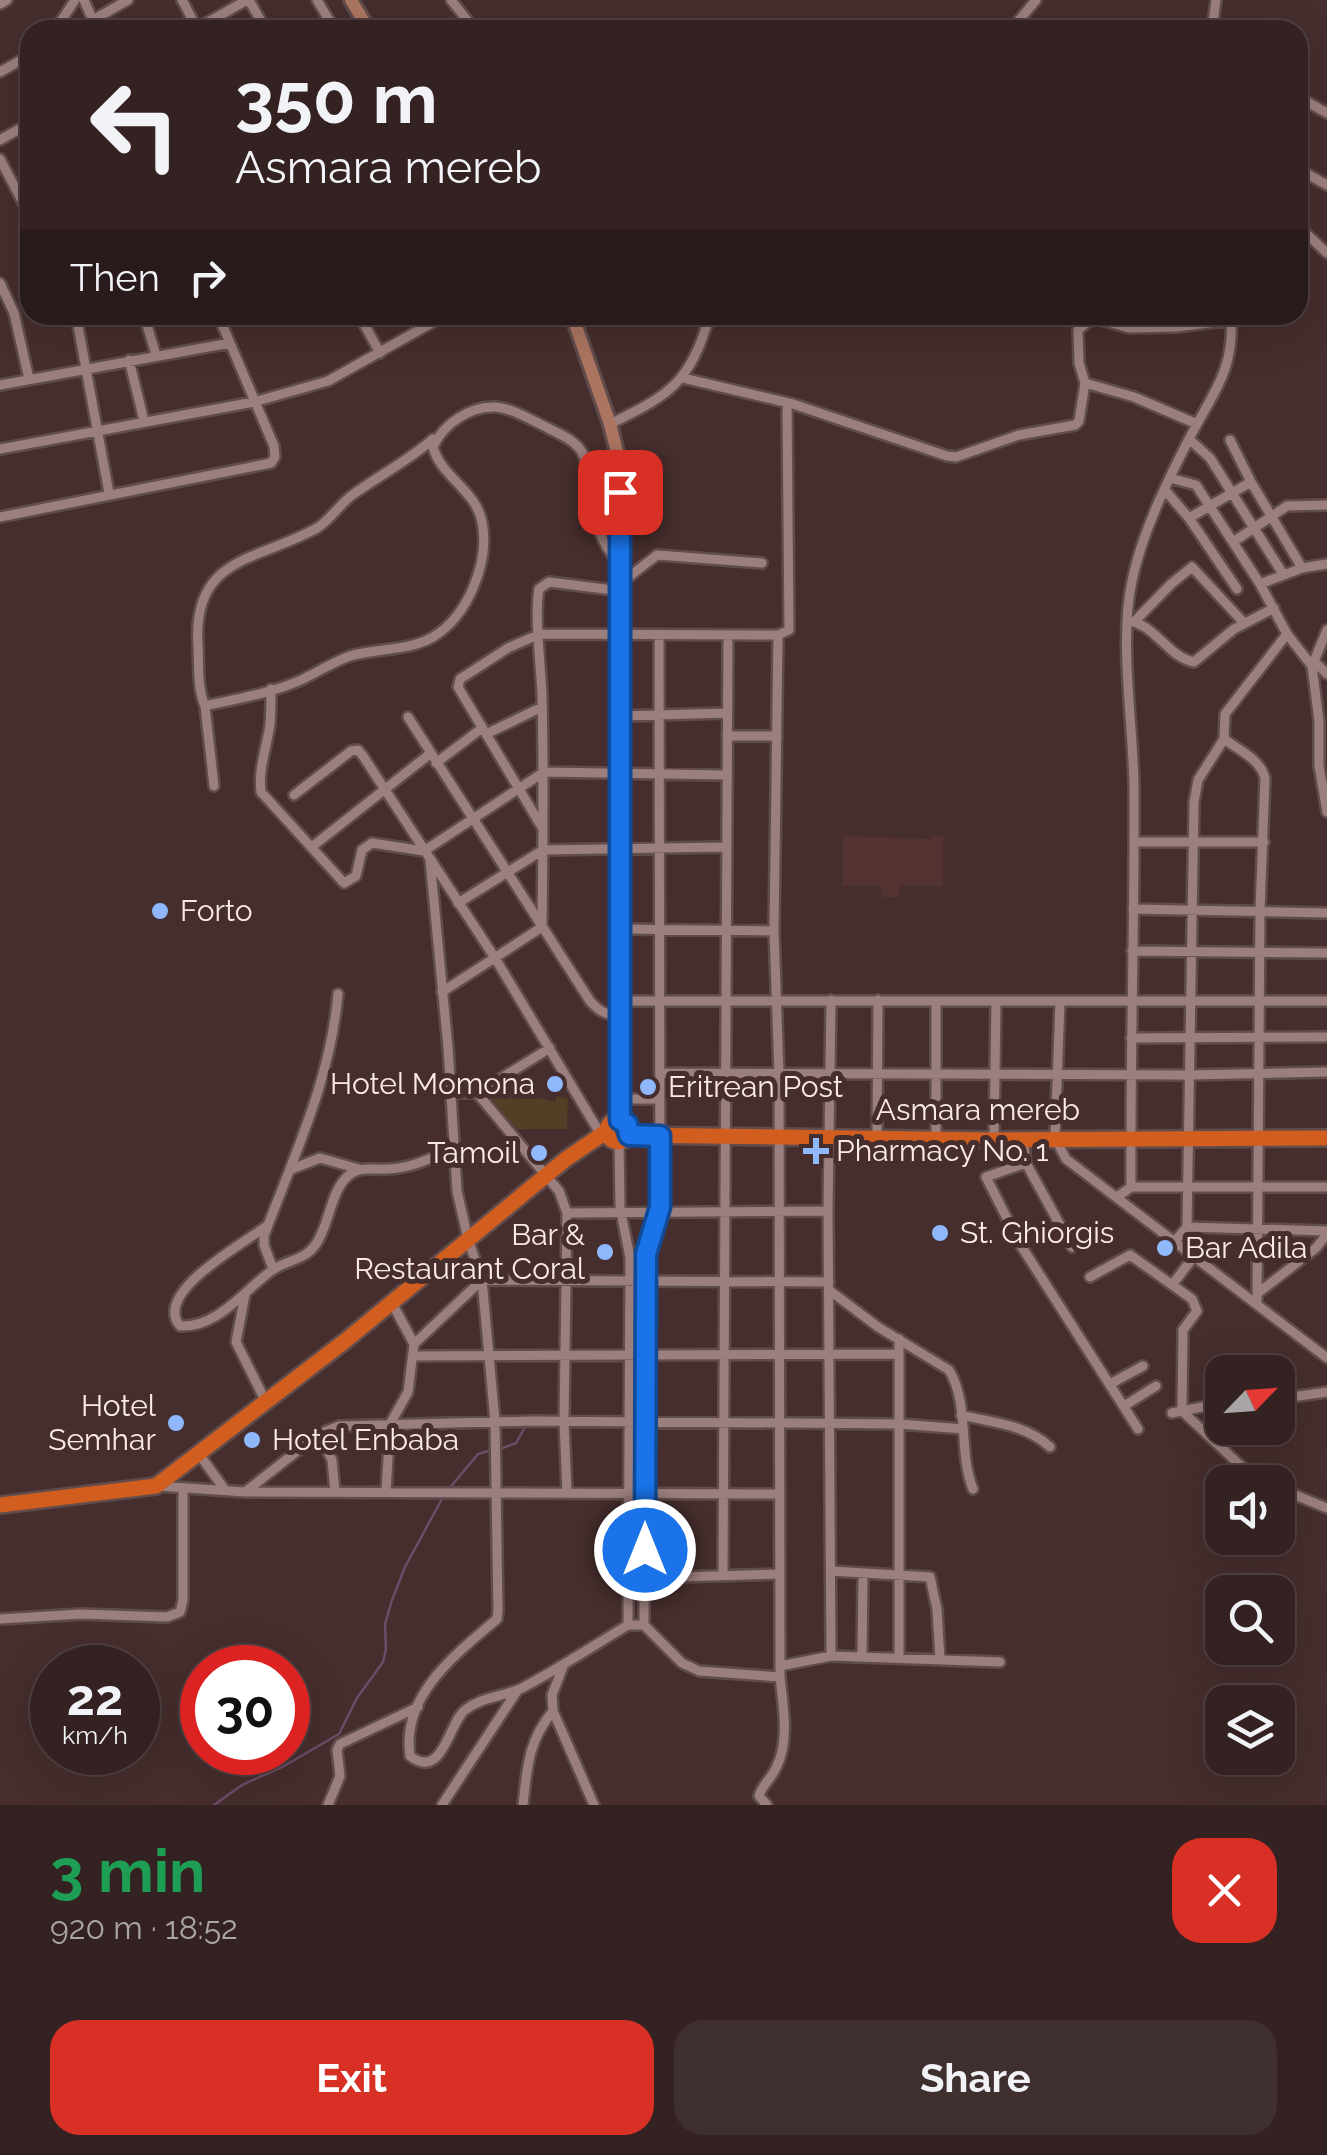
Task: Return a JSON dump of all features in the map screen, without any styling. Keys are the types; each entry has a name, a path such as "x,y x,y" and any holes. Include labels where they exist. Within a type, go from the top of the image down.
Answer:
{"highway":[{"name":"Asmara mereb","path":"615,1133 936,1140 1327,1138"},
{"path":"0,1505 156,1486 392,1302 545,1176 615,1133"}],"main road":[{"path":"575,325 620,464 620,1099 615,1133"}],"street":[{"path":"0,4 7,0"},
{"path":"102,20 128,0"},
{"path":"212,20 248,0"},
{"path":"451,0 466,20"},
{"path":"1019,20 1036,0"},
{"path":"0,159 20,188"},
{"path":"1308,235 1327,253"},
{"path":"0,283 14,313 29,379"},
{"path":"78,325 109,493"},
{"path":"147,325 156,355"},
{"path":"0,517 109,493 154,488 270,463 276,458 222,325"},
{"path":"365,325 380,353"},
{"path":"0,449 254,402 328,381 429,325"},
{"path":"610,424 665,395 683,378 707,325"},
{"path":"683,378 787,403 870,433 956,457 1019,434 1075,426 1084,383 1076,342 1078,330 1084,325"},
{"path":"1118,325 1190,325"},
{"path":"1131,1187 1132,580 1170,478 1226,370 1233,346 1232,325"},
{"path":"0,385 230,343"},
{"path":"130,360 144,421"},
{"path":"1084,383 1134,397 1197,424"},
{"path":"542,829 458,687 460,679 508,648 540,634 778,635 789,630 787,403"},
{"path":"214,786 197,630 206,590 217,574 320,526 348,498 416,454 448,424 493,406 574,442 590,479 603,546 621,565"},
{"path":"204,706 298,681 348,657 414,644 433,637 451,620 472,593 483,555 482,521 469,492 437,461 433,446 439,434"},
{"path":"1189,438 1210,458 1283,574"},
{"path":"1230,440 1302,568"},
{"path":"1170,478 1196,485 1260,584 1287,634 1327,674"},
{"path":"1188,518 1251,482"},
{"path":"1166,490 1237,589"},
{"path":"1233,542 1287,506 1327,505"},
{"path":"542,927 544,772 536,604 542,584 621,587 657,554 762,563"},
{"path":"1260,584 1302,568 1327,564"},
{"path":"1131,621 1192,567 1244,623"},
{"path":"1131,621 1184,660 1194,662 1244,623 1274,608"},
{"path":"1327,630 1313,664 1327,812"},
{"path":"1175,1240 1187,1227 1190,910 1198,780 1224,740 1225,714 1287,634"},
{"path":"644,1625 646,1254 658,1212 660,1136 659,635"},
{"path":"723,1575 728,635"},
{"path":"766,1805 759,1796 760,1789 776,1770 783,1744 779,1074 774,931 778,635"},
{"path":"271,689 270,728 259,779 261,792 313,846 336,878 344,884 356,876 362,850 372,843 427,855"},
{"path":"313,846 384,788 433,758 542,707"},
{"path":"621,716 727,713"},
{"path":"408,717 590,1001 610,1016 620,1008 660,1000 1327,1001"},
{"path":"728,736 777,736"},
{"path":"1224,740 1262,769 1258,1298"},
{"path":"294,795 351,751 358,750 550,1048 615,1133 621,1212 630,1258 628,1625"},
{"path":"427,855 472,819 544,772 726,774"},
{"path":"1134,842 1264,842"},
{"path":"458,903 543,850 725,847"},
{"path":"427,855 452,1093 457,1192 482,1280 495,1421 497,1619 432,1680 418,1706 410,1756 416,1761 441,1754 459,1714 491,1696 518,1690 628,1625 644,1625 682,1663 699,1672 780,1672 831,1656 1000,1662"},
{"path":"1133,908 1327,913"},
{"path":"442,992 542,927"},
{"path":"620,930 774,931"},
{"path":"1132,951 1327,952"},
{"path":"274,1268 264,1245 268,1225 304,1138 335,1028 338,994"},
{"path":"831,1000 831,1656"},
{"path":"877,1138 878,1000"},
{"path":"994,1140 996,1000"},
{"path":"936,1001 936,1140"},
{"path":"1060,1001 1055,1138 1066,1159 1258,1298 1327,1358"},
{"path":"1131,1038 1327,1036"},
{"path":"452,1093 477,1093 550,1048"},
{"path":"660,1073 1327,1072"},
{"path":"477,1093 558,1191 567,1213 567,1493"},
{"path":"620,1099 660,1099"},
{"path":"1023,1139 1026,1163 1072,1247"},
{"path":"292,1169 320,1158 359,1169 405,1168 452,1150"},
{"path":"1026,1163 986,1177 1020,1244 1138,1429"},
{"path":"268,1225 192,1280 174,1308 180,1326 195,1324 222,1311 274,1268 300,1259 313,1249 346,1177 359,1169"},
{"path":"1117,1197 1131,1187 1327,1187"},
{"path":"567,1213 828,1210"},
{"path":"1187,1227 1327,1233"},
{"path":"1258,1298 1316,1248 1327,1233"},
{"path":"1172,1286 1195,1255"},
{"path":"1090,1277 1130,1256 1192,1299 1197,1310 1183,1330 1177,1412"},
{"path":"414,1344 482,1280 778,1282 829,1286 864,1318 949,1370 962,1415 966,1463 974,1489"},
{"path":"245,1295 236,1342 266,1402"},
{"path":"386,1492 390,1424 408,1392 414,1356 414,1344 392,1302"},
{"path":"898,1658 899,1339"},
{"path":"414,1356 899,1354"},
{"path":"1110,1384 1143,1366"},
{"path":"1124,1406 1156,1386"},
{"path":"1295,1398 1327,1392"},
{"path":"1177,1412 1205,1407"},
{"path":"1177,1412 1240,1465"},
{"path":"962,1415 1022,1428 1050,1447"},
{"path":"246,1492 319,1434 339,1426 564,1421 900,1424 963,1429"},
{"path":"319,1434 332,1460 335,1492"},
{"path":"199,1454 224,1490"},
{"path":"156,1486 246,1492 780,1494"},
{"path":"0,1619 81,1614 167,1617 180,1612 184,1488"},
{"path":"1295,1495 1327,1508"},
{"path":"831,1572 928,1576 932,1580 940,1660"},
{"path":"862,1657 863,1573"},
{"path":"645,1578 779,1574"},
{"path":"566,1662 552,1696 553,1711 594,1804"},
{"path":"442,1805 518,1690"},
{"path":"328,1805 340,1776 336,1750 340,1744 418,1706"},
{"path":"522,1805 527,1757 541,1726 553,1711"}],"shaded area":[{"path":"843,836 943,836 943,886 900,886 899,897 882,897 881,886 843,886"},
{"path":"502,1088 502,1097 536,1097 555,1102 557,1096 568,1099 567,1129 516,1129 487,1093"}],"waterway":[{"path":"500,1449 516,1443 528,1422"},
{"path":"448,1490 478,1454 492,1450"},
{"path":"214,1805 242,1785 339,1734 357,1698 383,1662 385,1624 392,1600 443,1497"}],"place":[{"name":"Forto","path":"160,911"},
{"name":"Hotel Momona","path":"555,1084"},
{"name":"Eritrean Post","path":"648,1087"},
{"name":"Pharmacy No. 1","path":"816,1151"},
{"name":"Tamoil","path":"539,1153"},
{"name":"St. Ghiorgis","path":"940,1233"},
{"name":"Bar Adila","path":"1165,1248"},
{"name":"Bar & Restaurant Coral","path":"605,1252"},
{"name":"Hotel Semhar","path":"176,1423"},
{"name":"Hotel Enbaba","path":"252,1440"}],"route":[{"path":"620,492 620,1120 627,1124 629,1135 660,1136 660,1207 646,1254 645,1550"}]}
